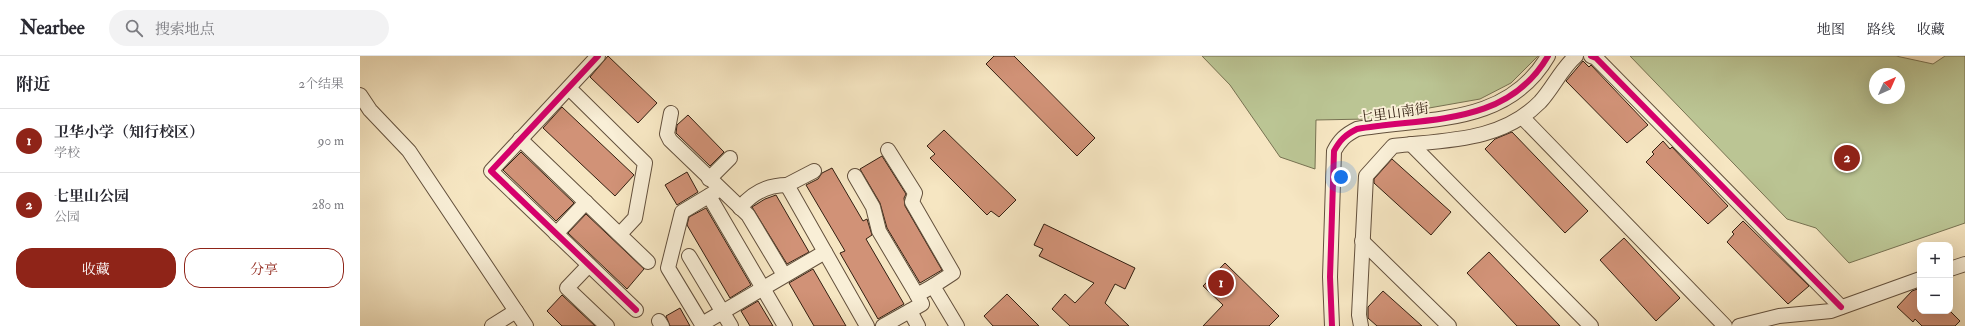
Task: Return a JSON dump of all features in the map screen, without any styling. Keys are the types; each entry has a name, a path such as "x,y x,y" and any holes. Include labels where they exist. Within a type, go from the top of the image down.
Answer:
{"street":[{"path":"598,56 491,171 636,310"},
{"name":"七里山南街","path":"1332,326 1330,277 1334,151 1339,141 1357,129 1456,117 1497,105 1518,90 1534,75 1548,56"},
{"path":"1361,326 1358,315 1366,176 1393,146 1467,138 1498,130 1523,118 1541,101 1562,71 1576,56"},
{"path":"1591,56 1841,307"},
{"path":"569,88 645,163 635,218 620,234"},
{"path":"360,95 370,110 409,151 526,326"},
{"path":"671,113 667,134 670,140 709,179 714,192 763,288 785,326"},
{"path":"1523,118 1725,326"},
{"path":"520,139 648,262"},
{"path":"1411,144 1591,326"},
{"path":"888,150 915,193 912,202 953,274 917,295"},
{"path":"709,179 730,158"},
{"path":"740,208 747,199 773,185 787,185 814,171"},
{"path":"855,176 873,207 879,231 922,304 883,326"},
{"path":"787,185 867,326"},
{"path":"714,192 740,208 748,216 784,275"},
{"path":"714,192 682,212 668,268 702,325 825,252"},
{"path":"556,234 586,202"},
{"path":"1362,241 1448,326"},
{"path":"689,256 731,326"},
{"path":"1953,268 1965,264"},
{"path":"589,265 567,288 607,326"},
{"path":"1739,326 1779,316 1830,311 1917,280"},
{"path":"933,286 956,326"},
{"path":"492,326 516,311"},
{"path":"910,311 918,326"}],"green space":[{"path":"1202,56 1538,56 1511,83 1480,99 1367,119 1316,120 1315,169 1280,157 1230,85"},
{"path":"1630,56 1896,56 1933,64 1945,56 1965,56 1965,223 1849,263 1816,228 1787,219"}],"building":[{"path":"608,56 657,103 638,123 590,77"},
{"path":"994,56 1014,56 1095,138 1077,156 986,64"},
{"path":"1583,61 1589,67 1591,65 1648,125 1627,143 1566,81"},
{"path":"562,107 634,175 615,196 543,128"},
{"path":"688,115 724,152 710,166 676,133 677,125"},
{"path":"944,130 1016,200 999,217 991,211 987,215 930,158 935,154 927,146"},
{"path":"1512,132 1588,211 1565,233 1485,149 1495,139"},
{"path":"1663,141 1670,149 1672,147 1728,206 1708,224 1646,162 1654,154 1652,152"},
{"path":"521,152 574,203 556,221 503,170"},
{"path":"882,156 906,194 904,198 905,206 942,270 920,283 887,228 880,203 860,169"},
{"path":"1392,159 1451,212 1431,235 1374,183 1374,179"},
{"path":"832,168 863,221 867,219 872,235 866,239 904,304 878,319 840,253 845,251 806,185 818,179 822,173"},
{"path":"687,172 698,192 677,205 665,185"},
{"path":"776,195 809,252 787,264 752,207 765,199"},
{"path":"706,208 751,285 730,298 687,225 689,217"},
{"path":"586,214 644,269 627,289 568,233"},
{"path":"1743,221 1809,286 1788,304 1727,242 1734,234 1732,232"},
{"path":"1044,224 1135,268 1125,289 1115,284 1105,303 1129,326 1070,326 1052,309 1065,294 1075,303 1094,283 1039,256 1043,249 1034,245"},
{"path":"1624,238 1680,298 1656,321 1600,260"},
{"path":"1489,252 1560,326 1517,326 1467,273"},
{"path":"1225,263 1279,316 1269,326 1203,326 1223,305 1203,286"},
{"path":"813,269 846,326 814,326 789,283"},
{"path":"1917,289 1917,314 1953,314 1960,321 1955,326 1922,326 1915,319 1913,322 1897,307 1912,291"},
{"path":"1383,291 1422,326 1377,326 1368,318 1368,307"},
{"path":"1007,294 1039,326 993,326 984,316"},
{"path":"562,295 595,326 562,326 547,311"},
{"path":"758,301 773,326 750,326 741,311"},
{"path":"680,308 690,326 670,326 666,316"}],"cycle path":[{"path":"598,56 491,171 636,310"},
{"path":"1332,326 1330,277 1334,151 1341,141 1357,129 1463,115 1488,107 1511,96 1531,79 1548,56"},
{"path":"1591,56 1596,58 1841,307"}],"place":[{"name":"七里山公园","path":"1847,158"},
{"name":"卫华小学（知行校区）","path":"1221,283"}]}
